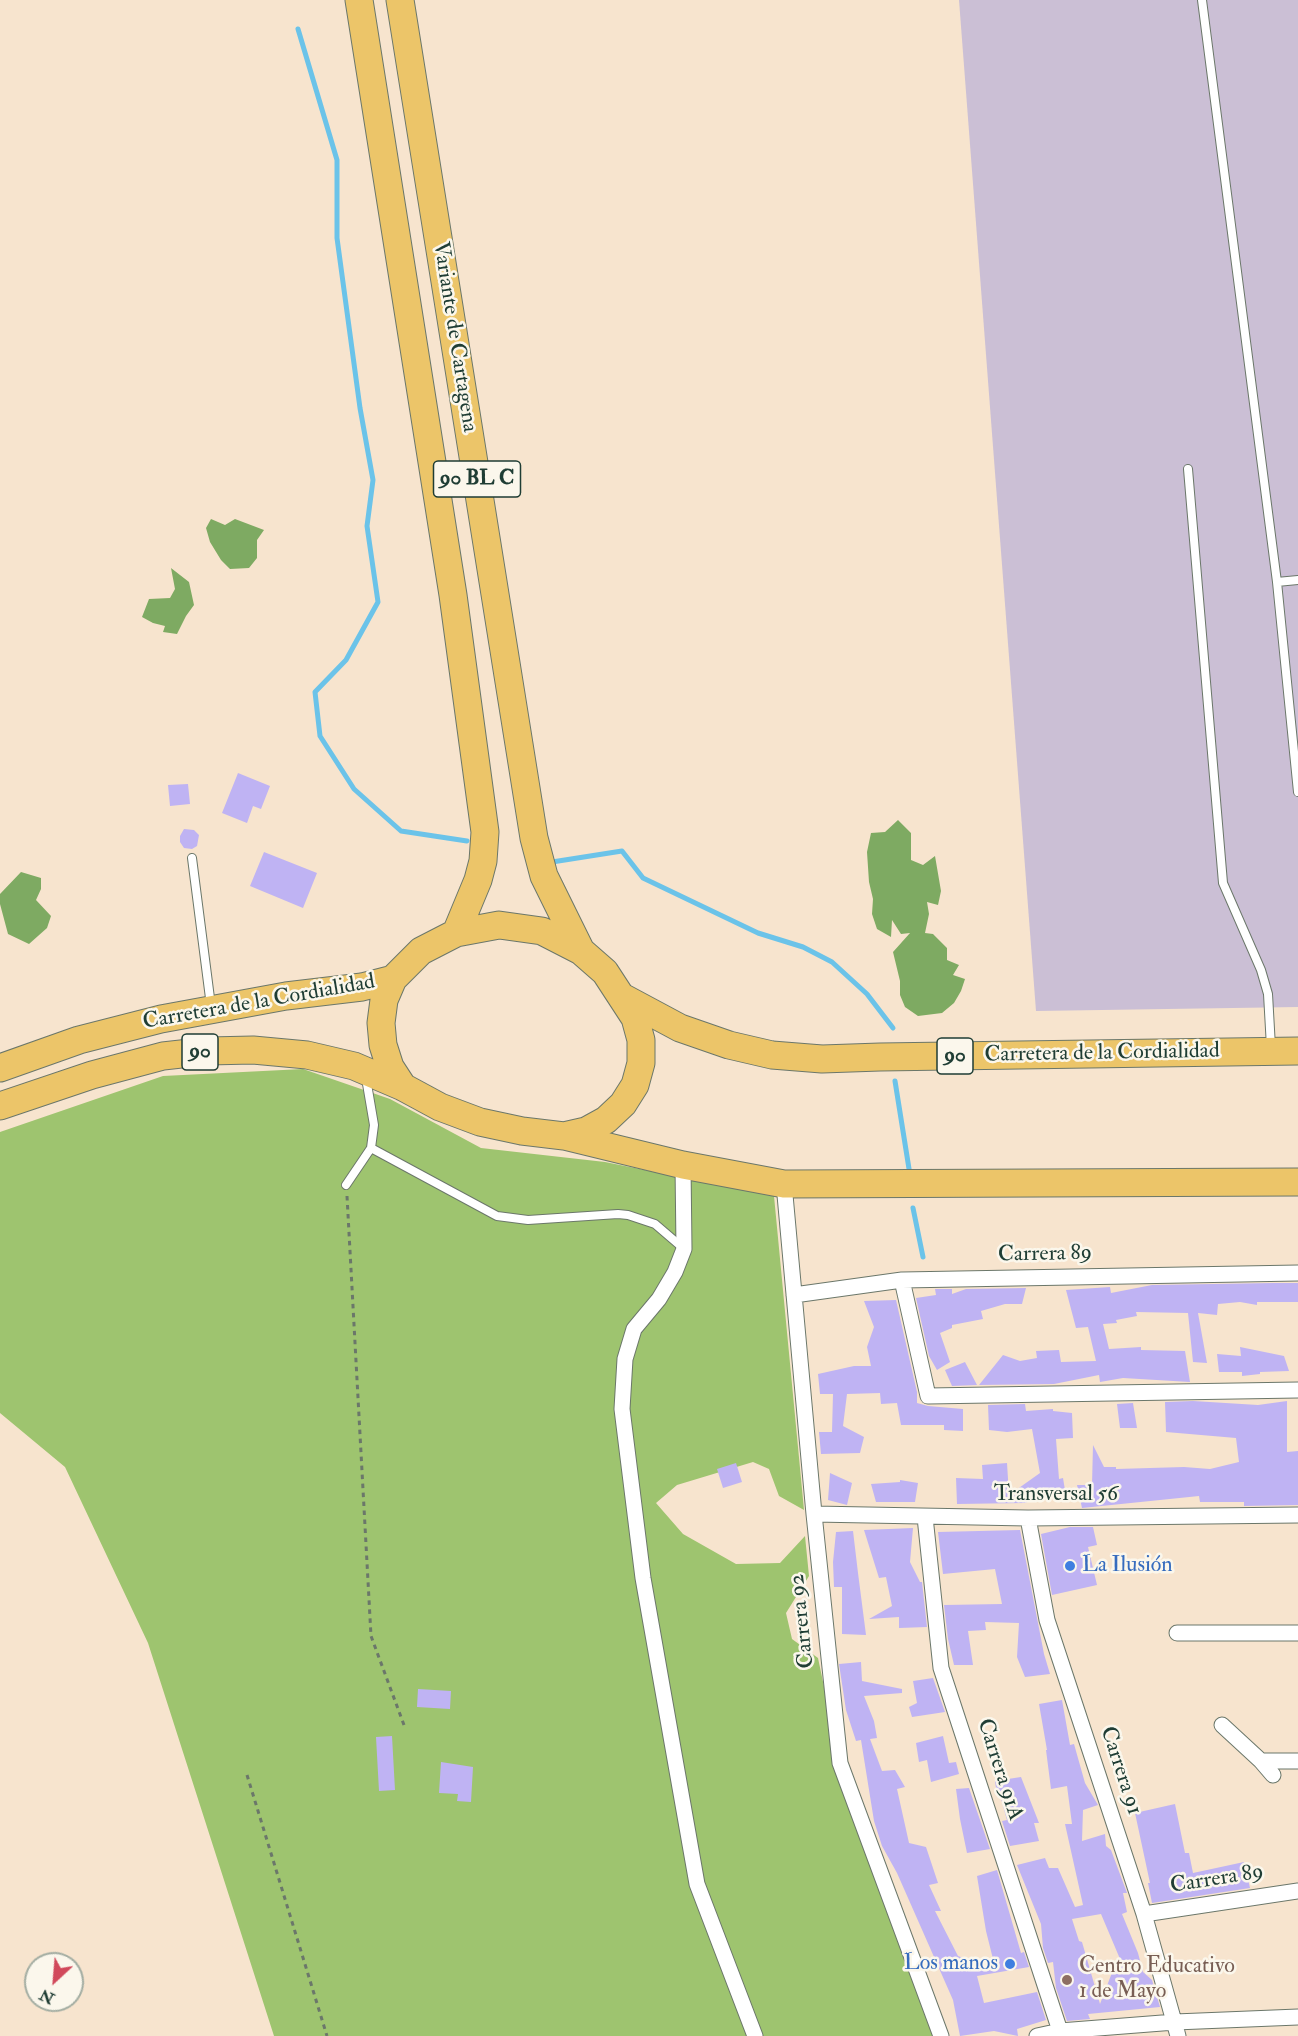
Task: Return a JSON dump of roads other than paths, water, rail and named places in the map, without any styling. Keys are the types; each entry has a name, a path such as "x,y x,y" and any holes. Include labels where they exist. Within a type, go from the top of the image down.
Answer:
{"highway":[{"name":"Variante de Cartagena","path":"359,0 453,595 485,832 483,861 478,880 456,933"},
{"name":"Variante de Cartagena","path":"400,0 534,838 544,876 581,951"},
{"name":"Carretera de la Cordialidad","path":"0,1068 110,1031 212,1009 286,996 362,987 393,979 421,951 456,933 499,925 542,932 581,951 605,972 624,998 680,1028 729,1045 772,1054 822,1059 1298,1051"},
{"path":"393,979 384,1000 381,1023 383,1045 390,1067 403,1087"},
{"path":"564,1136 586,1131 606,1120 623,1104 635,1085 641,1063 641,1040 635,1018 624,998"},
{"name":"Carretera de la Cordialidad","path":"0,1106 163,1056 208,1051 253,1050 308,1056 365,1069 440,1107 480,1122 522,1131 564,1136 683,1165 784,1184 1298,1182"}],"street":[{"path":"683,1165 684,1250 675,1272 659,1299 634,1329 625,1359 622,1409 643,1578 697,1884 755,2036"},
{"name":"Carrera 92","path":"784,1184 814,1514 840,1762 941,2036"},
{"name":"Carrera 89","path":"794,1295 902,1280 1298,1273"},
{"path":"902,1280 928,1396 1298,1390"},
{"name":"Transversal 56","path":"814,1514 1028,1518 1298,1515"},
{"name":"Carrera 91A","path":"925,1517 941,1668 1060,2031"},
{"name":"Carrera 91","path":"1028,1518 1047,1620 1144,1914 1177,2029"},
{"path":"1177,1633 1298,1632"},
{"path":"1222,1725 1262,1761 1273,1775"},
{"path":"1262,1761 1298,1761"},
{"name":"Carrera 89","path":"1144,1914 1298,1891"},
{"path":"1037,2036 1060,2031 1177,2029 1298,2017"}],"lane":[{"path":"1202,0 1277,582 1298,792"},
{"path":"1188,469 1222,883 1261,970 1268,994 1271,1052"},
{"path":"1277,582 1298,580"},
{"path":"192,858 212,1009"},
{"path":"346,1185 371,1148 374,1125 365,1069"},
{"path":"371,1148 497,1216 528,1220 628,1215 655,1224 684,1250"}],"waterway":[{"path":"298,29 337,160 337,238 360,408 373,480 367,526 378,602 346,660 315,692 320,736 354,789 401,831 467,841"},
{"path":"552,862 622,851 643,878 758,933 803,947 832,962 867,994 893,1028"},
{"path":"895,1081 910,1175"},
{"path":"913,1208 923,1257"}],"place":[{"name":"La Ilusión","path":"1070,1566"},
{"name":"Los manos","path":"1010,1964"},
{"name":"Centro Educativo 1 de Mayo","path":"1067,1980"}]}
